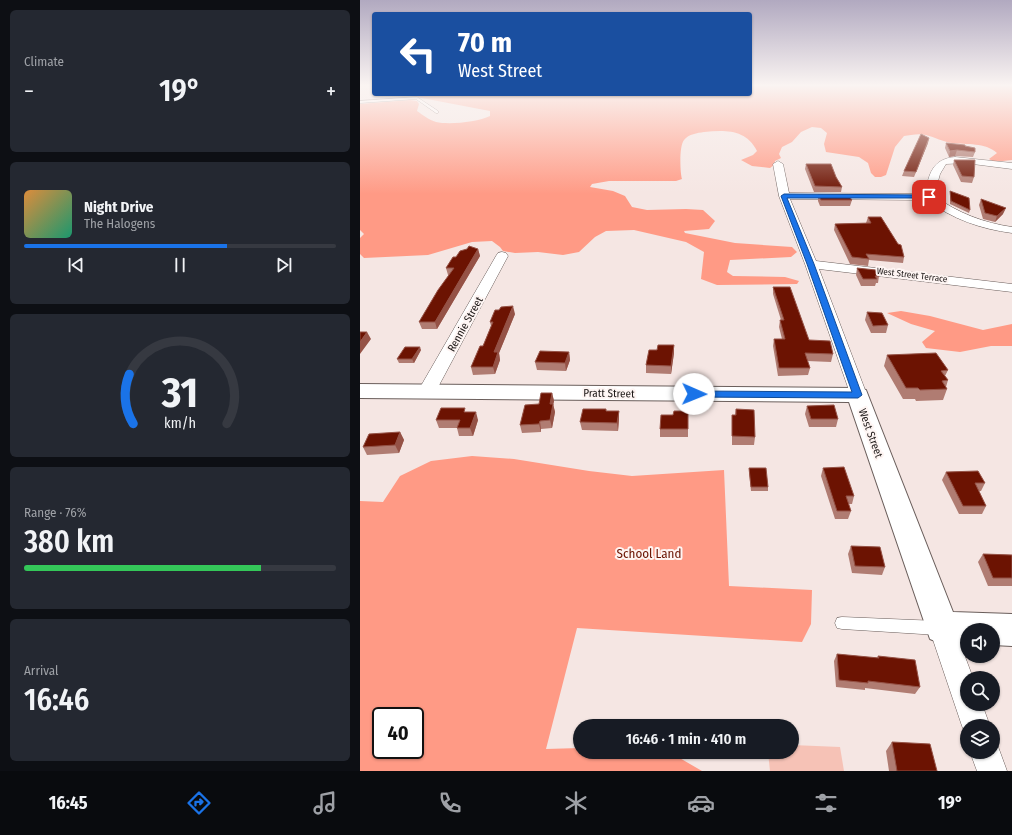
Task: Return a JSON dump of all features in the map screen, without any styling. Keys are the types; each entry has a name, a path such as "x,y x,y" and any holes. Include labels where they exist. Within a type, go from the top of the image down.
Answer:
{"street":[{"path":"929,197 938,168 945,161 955,160 1012,166"},
{"name":"West Street","path":"778,164 784,196 811,264 960,681"},
{"path":"784,196 929,197 941,206 960,215 990,226 1012,230"},
{"name":"Rennie Street","path":"427,391 502,256"},
{"name":"West Street Terrace","path":"811,264 1012,288"},
{"name":"Pratt Street","path":"360,391 858,395"},
{"path":"942,628 1012,630"},
{"path":"988,759 992,771"}],"lane":[{"path":"842,623 942,628"}],"shaded area":[{"path":"799,745 840,747 844,771 770,771 769,759 799,759"}],"green space":[{"path":"360,122 1012,122 1012,160 994,162 989,159 997,153 987,147 958,144 923,134 918,134 904,136 895,147 886,175 875,177 871,173 868,163 859,157 826,152 824,144 827,133 821,128 812,127 801,132 792,142 782,147 779,154 781,158 775,161 774,165 770,168 752,166 741,160 753,155 757,151 747,138 734,132 712,131 701,132 688,136 682,143 680,165 682,179 676,181 609,181 592,184 590,187 613,191 625,196 632,207 647,210 703,210 715,221 709,229 684,231 685,233 735,243 792,247 797,252 791,257 730,260 727,272 733,276 785,277 799,281 797,284 717,285 701,279 704,252 686,242 634,230 606,231 595,237 579,252 563,255 538,252 515,253 503,251 492,241 472,242 428,255 364,258 360,254 360,238 364,234 360,230"},
{"path":"901,311 930,316 983,330 1012,324 1012,346 991,346 960,352 926,348 922,342 935,331 911,324 887,313"},
{"name":"School Land","path":"472,456 514,459 632,476 724,470 729,586 812,590 811,624 802,642 577,628 546,749 573,748 573,759 681,759 702,771 360,771 360,501 383,502 400,476 431,461"}],"building":[{"path":"921,134 929,138 916,172 904,171"},
{"path":"946,143 965,145 975,148 975,152 957,150 950,151"},
{"path":"954,160 975,160 974,177 962,176"},
{"path":"806,164 831,164 842,187 815,186"},
{"path":"950,191 969,198 970,210 951,201"},
{"path":"818,195 848,195 852,200 821,200"},
{"path":"981,199 1006,208 997,216 985,213"},
{"path":"868,217 881,217 898,244 901,245 904,257 866,254 869,259 852,257 835,224 871,223"},
{"path":"469,246 478,249 435,322 419,322 438,290 454,268 446,268 453,257 456,257 460,251 467,249"},
{"path":"857,268 876,270 879,276 875,276 877,279 863,279"},
{"path":"773,287 790,287 809,340 830,341 833,354 805,353 810,368 779,368 774,339 785,339 780,320 784,320"},
{"path":"513,306 494,352 498,352 493,367 471,367 480,346 483,346 493,322 490,322 495,310 499,310 501,307"},
{"path":"867,312 882,313 888,325 873,326"},
{"path":"360,332 367,332 360,342"},
{"path":"658,345 674,345 671,366 646,365 649,350 657,350"},
{"path":"405,347 420,347 412,359 397,359"},
{"path":"540,351 569,352 565,363 535,362"},
{"path":"936,353 948,370 941,371 948,380 942,381 947,389 920,390 918,388 906,388 887,355"},
{"path":"541,393 552,393 550,404 553,404 550,420 540,421 539,424 520,425 525,405 539,404"},
{"path":"834,405 838,419 811,419 807,406"},
{"path":"441,408 465,408 464,412 476,412 470,428 457,428 460,420 436,420"},
{"path":"583,409 606,409 606,411 619,411 617,423 580,422"},
{"path":"736,409 754,410 755,437 732,436 732,415 736,415"},
{"path":"674,411 688,411 688,429 660,429 661,415 673,415"},
{"path":"400,432 395,445 363,447 369,434"},
{"path":"844,467 854,496 846,496 851,511 837,511 823,468"},
{"path":"749,468 766,468 768,487 751,487"},
{"path":"978,471 985,483 975,483 986,506 963,506 946,472"},
{"path":"851,546 880,547 885,567 855,566"},
{"path":"983,554 1012,555 1012,578 993,578"},
{"path":"837,654 915,660 920,687 868,681 868,683 839,680"},
{"path":"892,742 930,744 937,771 897,771"}],"route":[{"path":"694,394 858,395 811,264 784,196 929,197"}]}
